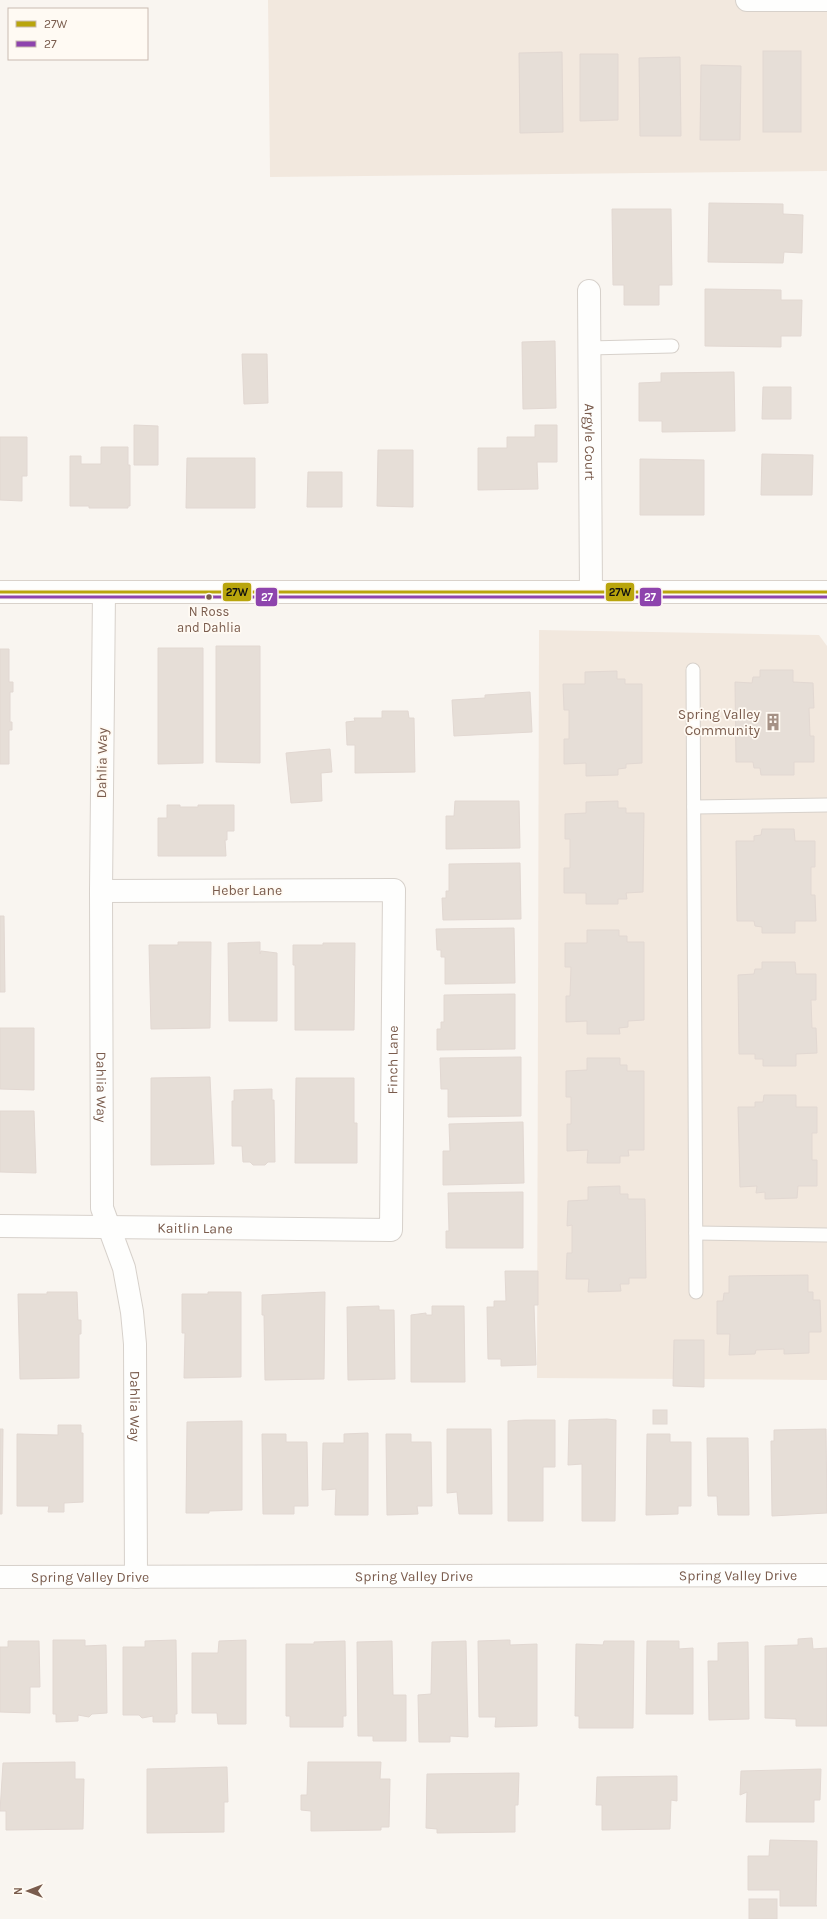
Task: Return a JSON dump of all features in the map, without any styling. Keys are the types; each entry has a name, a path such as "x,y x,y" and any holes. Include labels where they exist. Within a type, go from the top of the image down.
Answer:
{"street":[{"path":"747,0 827,0"},
{"name":"Argyle Court","path":"589,291 591,592"},
{"path":"0,592 827,592"},
{"name":"Dahlia Way","path":"104,592 101,891 102,1208 124,1268 132,1312 135,1344 136,1577"},
{"name":"Heber Lane","path":"101,891 394,890"},
{"name":"Finch Lane","path":"391,1230 394,890"},
{"name":"Kaitlin Lane","path":"0,1226 391,1230"},
{"name":"Spring Valley Drive","path":"0,1577 827,1575"}],"lane":[{"path":"589,348 672,346"},
{"path":"693,670 696,1292"},
{"path":"694,807 827,805"},
{"path":"696,1233 827,1235"}],"shaded area":[{"path":"268,0 827,0 827,171 270,177"},
{"path":"539,630 819,635 827,646 827,1380 537,1378"}],"building":[{"path":"763,51 801,51 801,132 763,132"},
{"path":"562,52 563,132 520,133 519,53"},
{"path":"580,54 618,54 618,120 580,121"},
{"path":"680,57 681,136 640,136 639,58"},
{"path":"701,65 741,66 740,140 700,140"},
{"path":"709,203 783,204 783,214 803,215 802,253 784,252 783,263 708,262"},
{"path":"612,209 671,209 672,285 659,285 659,305 624,305 624,285 613,285"},
{"path":"705,289 781,290 781,300 802,300 801,336 781,336 781,347 705,346"},
{"path":"555,341 556,408 523,409 522,342"},
{"path":"242,354 267,354 268,403 244,404"},
{"path":"734,372 735,431 662,432 662,421 639,421 639,383 661,382 661,373"},
{"path":"763,387 791,387 791,419 762,419"},
{"path":"134,425 158,426 158,465 134,465"},
{"path":"535,425 557,425 557,462 537,462 538,489 478,490 478,448 507,448 507,437 535,437"},
{"path":"0,437 27,437 27,476 22,476 22,501 0,500"},
{"path":"101,447 128,447 128,465 130,465 130,506 128,506 128,508 89,508 89,506 70,506 70,456 81,456 81,464 101,464"},
{"path":"378,450 413,450 413,507 377,506"},
{"path":"762,454 813,455 812,495 761,495"},
{"path":"187,458 255,458 255,508 186,508"},
{"path":"640,459 704,460 704,515 640,515"},
{"path":"308,472 342,472 342,507 307,507"},
{"path":"216,646 260,646 260,763 216,762"},
{"path":"158,648 203,648 203,763 158,764"},
{"path":"0,649 9,649 9,682 13,682 13,692 10,692 10,722 12,722 12,730 9,730 9,764 0,764"},
{"name":"Spring Valley Community","path":"760,670 793,670 793,682 813,683 814,708 809,708 810,736 814,736 814,762 794,762 794,775 761,775 760,768 754,768 753,762 736,762 735,682 752,683 753,677 760,677"},
{"path":"617,671 617,679 625,679 625,684 642,684 642,763 626,764 626,768 618,769 618,775 586,776 586,763 564,764 564,739 569,739 569,710 564,710 563,684 585,684 585,672"},
{"path":"530,692 532,732 454,736 452,700 485,698 485,695"},
{"path":"382,711 408,711 409,718 414,718 415,772 355,773 355,745 347,745 346,722 355,721 354,718 382,718"},
{"path":"330,749 332,772 321,773 322,801 291,803 286,753"},
{"path":"455,801 519,801 520,848 446,849 446,816 454,816"},
{"path":"618,801 618,808 626,808 626,813 644,813 643,892 626,893 627,899 618,899 618,904 586,904 586,893 564,893 564,868 570,868 570,839 565,839 565,814 586,813 586,802"},
{"path":"167,805 198,807 198,805 234,805 234,831 227,831 227,840 225,840 226,856 158,856 158,818 167,818"},
{"path":"762,829 794,829 795,841 815,841 815,867 811,867 811,895 815,895 816,921 795,921 795,933 762,933 762,927 755,926 754,921 737,921 736,841 754,841 754,836 761,835"},
{"path":"520,863 521,919 443,920 442,898 446,898 446,891 449,891 449,864"},
{"path":"0,916 4,916 5,992 0,992"},
{"path":"514,928 515,983 445,984 445,957 441,957 441,950 437,950 436,929"},
{"path":"587,930 619,930 619,936 627,936 627,942 644,942 644,1020 628,1021 628,1027 619,1028 620,1034 587,1034 587,1021 566,1022 566,996 570,996 571,967 565,967 565,943 587,943"},
{"path":"178,942 211,942 210,1028 151,1029 149,945 178,945"},
{"path":"260,942 260,954 261,951 277,953 277,1021 229,1021 228,943"},
{"path":"323,943 355,943 354,1030 295,1030 295,965 293,965 293,945 323,945"},
{"path":"762,962 795,962 796,974 816,974 816,1000 811,1000 812,1028 816,1028 817,1053 796,1054 796,1066 763,1066 763,1059 755,1059 755,1054 739,1054 738,975 754,974 755,969 762,969"},
{"path":"515,994 515,1049 437,1050 437,1029 441,1029 441,1022 444,1022 444,995"},
{"path":"0,1028 34,1028 34,1090 0,1089"},
{"path":"521,1057 521,1116 448,1117 448,1089 441,1089 440,1058"},
{"path":"587,1058 620,1058 620,1065 627,1065 627,1071 644,1071 644,1150 628,1150 629,1156 620,1156 620,1163 587,1163 588,1150 567,1151 567,1124 571,1124 571,1097 566,1097 566,1071 587,1070"},
{"path":"210,1077 214,1164 151,1165 151,1078"},
{"path":"296,1078 354,1078 354,1123 357,1123 357,1163 295,1163"},
{"path":"272,1089 272,1100 274,1100 275,1162 268,1162 265,1165 253,1165 250,1162 243,1162 242,1146 232,1146 232,1101 234,1101 234,1090"},
{"path":"764,1095 796,1095 796,1107 817,1107 817,1133 812,1133 812,1160 817,1160 817,1186 798,1186 797,1198 765,1199 765,1192 756,1193 757,1186 740,1187 738,1107 755,1107 755,1102 763,1102"},
{"path":"0,1111 34,1111 36,1173 0,1172"},
{"path":"523,1122 524,1183 443,1185 443,1151 450,1151 449,1124"},
{"path":"620,1186 620,1194 628,1194 628,1199 645,1199 646,1278 629,1278 629,1284 620,1284 621,1291 588,1292 589,1279 566,1279 567,1253 572,1253 572,1225 567,1226 568,1201 588,1200 588,1187"},
{"path":"523,1192 523,1248 446,1248 446,1231 449,1231 448,1193"},
{"path":"505,1271 538,1271 538,1305 534,1305 536,1365 501,1366 501,1359 488,1359 487,1307 494,1307 494,1301 506,1301"},
{"path":"808,1275 808,1292 813,1292 813,1300 820,1300 821,1332 809,1332 809,1353 784,1354 784,1349 756,1350 755,1354 729,1355 730,1334 717,1334 717,1301 723,1301 724,1293 729,1293 729,1276"},
{"path":"47,1292 77,1292 78,1320 81,1320 81,1334 79,1334 79,1378 20,1379 18,1294 47,1294"},
{"path":"208,1292 241,1292 241,1377 184,1378 185,1333 182,1333 182,1294 208,1294"},
{"path":"325,1292 324,1379 265,1380 264,1315 262,1315 262,1295"},
{"path":"379,1306 379,1310 394,1310 395,1379 348,1380 347,1307"},
{"path":"432,1306 464,1306 465,1382 411,1382 411,1315 426,1313 426,1315 432,1315"},
{"path":"674,1340 704,1340 704,1387 673,1386"},
{"path":"653,1410 667,1410 667,1424 653,1424"},
{"path":"555,1420 555,1467 543,1467 543,1521 508,1521 508,1421"},
{"path":"569,1420 616,1420 615,1521 582,1521 582,1464 568,1465"},
{"path":"242,1421 242,1510 209,1511 209,1513 186,1513 187,1422"},
{"path":"58,1425 81,1425 81,1433 83,1433 83,1502 64,1503 64,1512 48,1512 49,1506 17,1506 17,1434 58,1435"},
{"path":"0,1429 3,1429 2,1514 0,1514"},
{"path":"447,1429 491,1429 492,1514 459,1514 457,1492 447,1493"},
{"path":"826,1429 827,1513 772,1516 771,1441 774,1441 774,1430"},
{"path":"368,1433 368,1515 335,1515 336,1489 322,1490 323,1443 344,1443 344,1434"},
{"path":"262,1434 286,1434 286,1442 307,1442 308,1506 294,1506 294,1514 263,1514"},
{"path":"386,1434 411,1434 411,1442 431,1442 432,1506 417,1506 418,1514 387,1515"},
{"path":"647,1434 670,1434 670,1442 691,1442 691,1506 678,1506 678,1514 646,1515"},
{"path":"707,1438 748,1438 749,1515 718,1515 717,1496 708,1496"},
{"path":"812,1638 813,1649 827,1648 827,1726 796,1726 796,1719 765,1718 765,1646 798,1645 798,1639"},
{"path":"53,1640 85,1640 85,1646 106,1645 107,1713 92,1714 89,1717 78,1715 78,1721 56,1722 56,1714 53,1714"},
{"path":"176,1640 177,1714 175,1714 175,1722 153,1722 153,1716 142,1718 139,1715 123,1715 123,1647 145,1647 145,1641"},
{"path":"246,1640 246,1724 218,1724 217,1713 192,1713 192,1653 218,1653 219,1641"},
{"path":"510,1640 510,1645 537,1644 537,1726 495,1727 496,1717 479,1717 478,1641"},
{"path":"8,1641 39,1641 40,1687 30,1687 30,1713 0,1712 0,1647 8,1647"},
{"path":"345,1641 346,1716 343,1716 343,1727 290,1727 290,1716 286,1716 286,1644 314,1644 314,1642"},
{"path":"392,1641 393,1695 406,1695 406,1741 373,1741 373,1736 358,1736 357,1642"},
{"path":"466,1641 468,1737 450,1736 450,1742 419,1742 418,1695 431,1694 432,1642"},
{"path":"604,1641 634,1641 633,1728 579,1728 579,1716 575,1716 576,1644 603,1645"},
{"path":"647,1641 679,1641 679,1649 693,1648 693,1714 646,1714"},
{"path":"748,1642 749,1719 709,1720 708,1661 718,1661 718,1643"},
{"path":"75,1762 75,1779 84,1779 83,1829 6,1830 6,1811 0,1811 3,1763"},
{"path":"308,1762 381,1762 380,1779 390,1779 389,1827 381,1827 381,1830 311,1831 311,1811 301,1810 301,1795 307,1795"},
{"path":"227,1767 228,1802 224,1802 224,1832 147,1833 147,1769"},
{"path":"821,1769 820,1800 814,1800 814,1822 746,1822 747,1792 740,1795 741,1771"},
{"path":"519,1773 518,1805 515,1805 515,1832 437,1833 437,1829 426,1828 427,1774"},
{"path":"677,1776 677,1801 671,1800 670,1829 602,1830 602,1805 596,1805 597,1777"},
{"path":"770,1840 817,1841 817,1906 780,1906 780,1890 748,1890 748,1856 769,1856"},
{"path":"749,1899 777,1899 777,1919 749,1919"}],"transit line":[{"name":"27W","path":"0,592 827,592"},
{"name":"27","path":"0,597 827,597"}],"place":[{"name":"N Ross and Dahlia","path":"209,597"},
{"name":"Spring Valley Community","path":"773,722"}]}
